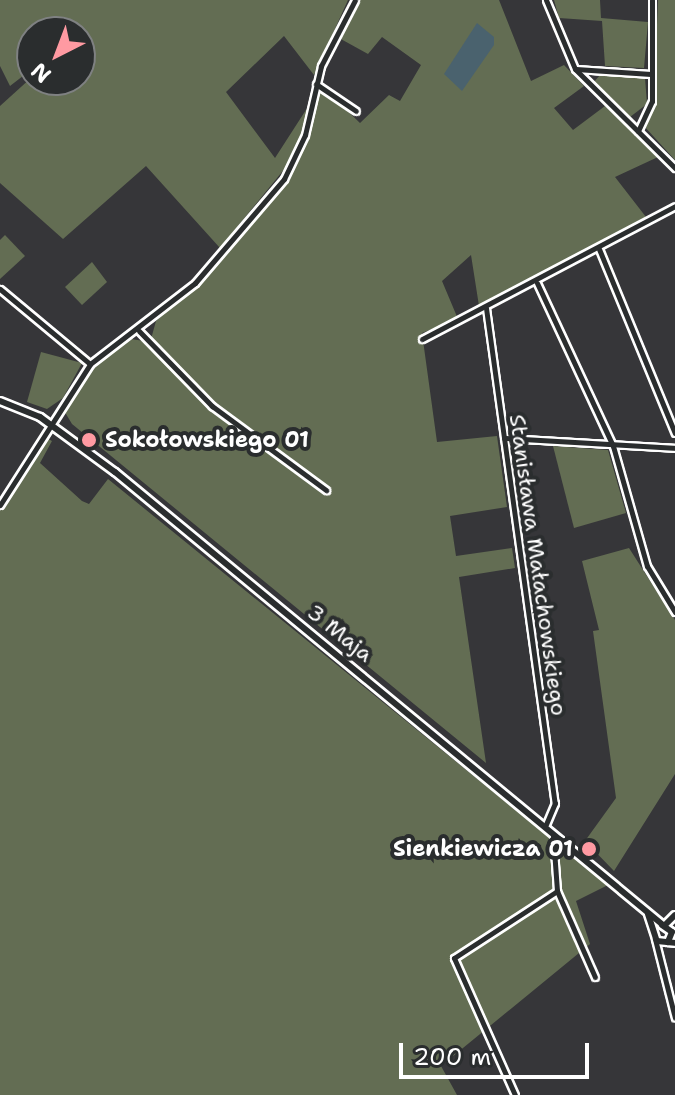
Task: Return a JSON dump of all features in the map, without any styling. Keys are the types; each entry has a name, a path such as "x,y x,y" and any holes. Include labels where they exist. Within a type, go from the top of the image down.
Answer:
{"street":[{"path":"0,505 48,423 90,364 139,331 195,283 284,179 305,135 316,84 355,0"},
{"path":"546,0 575,69 675,168"},
{"path":"638,131 652,101 652,0"},
{"path":"575,69 651,74"},
{"path":"316,84 356,111"},
{"path":"422,339 537,283 675,206"},
{"path":"599,249 675,433"},
{"path":"537,283 613,446 642,553 675,612"},
{"path":"0,289 90,364"},
{"name":"Stanisława Małachowskiego","path":"486,308 555,803 546,824"},
{"path":"139,331 212,406 326,490"},
{"name":"3 Maja","path":"0,401 48,423 546,824 669,929"},
{"path":"504,438 675,448"},
{"path":"553,836 557,891 595,977"},
{"path":"515,1095 454,958 557,891"},
{"name":"3 Maja","path":"646,910 655,936"},
{"path":"656,956 669,943 669,929 675,916"},
{"path":"655,936 669,929"},
{"path":"655,936 669,943"},
{"path":"655,936 656,956 675,1018"}],"green space":[{"path":"0,0 348,0 314,75 284,36 226,92 275,158 313,99 295,156 220,248 146,166 63,239 0,183 0,106 16,92 16,96 96,96 96,16 16,16 16,81 10,86 0,66"},
{"path":"359,0 499,0 531,81 564,65 584,86 554,108 573,130 605,106 658,157 615,177 646,217 479,306 471,255 442,281 458,319 422,333 437,442 497,436 507,507 450,516 456,556 512,548 515,568 459,577 486,763 72,424 63,409 94,366 131,339 144,341 187,387 194,384 151,339 156,321 226,253 292,171 318,92 334,98 360,123 389,95 400,101 421,65 382,37 368,54 339,38"},
{"path":"554,0 600,0 601,18 648,22 644,68 605,66 602,21 559,18"},
{"path":"658,0 675,0 675,160 644,126 654,97"},
{"path":"600,75 645,78 647,104 630,117 594,82"},
{"path":"5,235 25,256 0,279 0,240"},
{"path":"92,262 107,282 82,305 65,287"},
{"path":"41,352 82,363 63,398 47,409 27,402"},
{"path":"41,435 52,441 40,463 82,501 89,504 108,479 608,885 576,901 590,944 441,1066 457,1095 0,1095 0,508"},
{"path":"553,446 608,450 626,513 574,528"},
{"path":"629,548 675,620 675,774 614,871 585,841 616,798 593,631 599,630 582,561"}],"water":[{"path":"477,23 494,37 494,45 462,91 444,74"}],"place":[{"name":"Sokołowskiego 01","path":"89,440"},
{"name":"Sienkiewicza 01","path":"589,849"}]}
